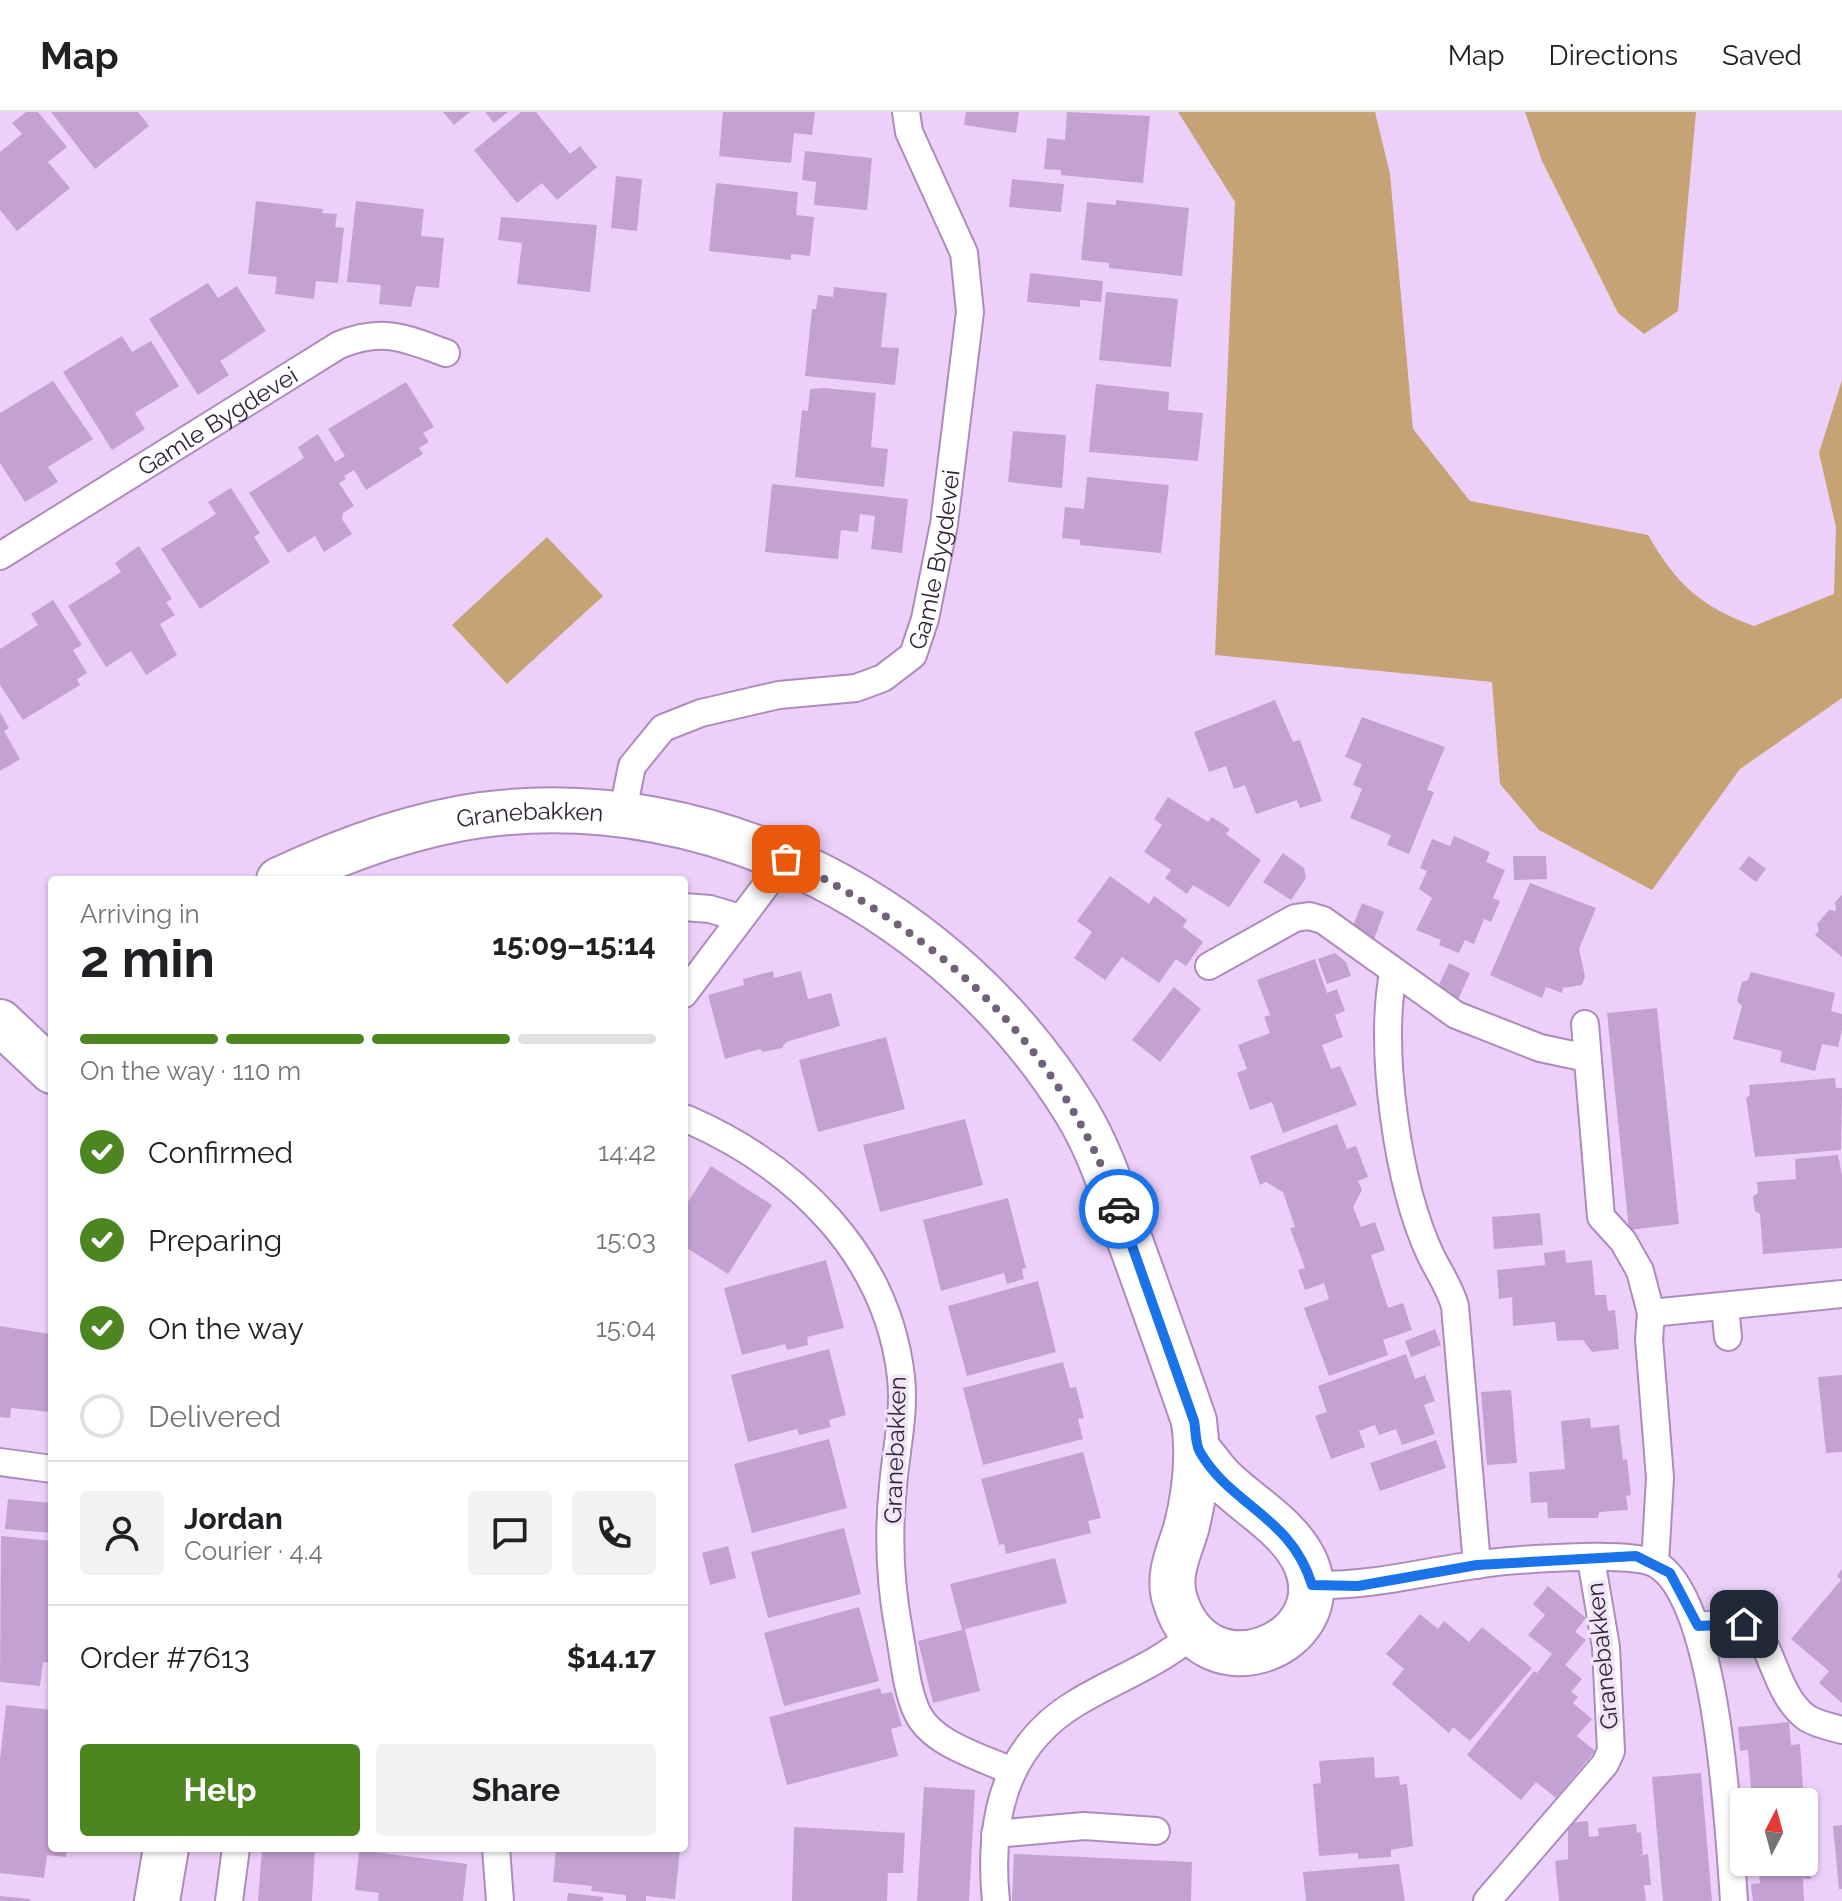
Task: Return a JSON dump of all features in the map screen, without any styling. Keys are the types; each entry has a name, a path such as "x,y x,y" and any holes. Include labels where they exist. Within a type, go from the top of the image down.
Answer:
{"street":[{"name":"Granebakken","path":"288,876 330,856 424,826 483,815 553,812 622,815 715,834 786,859 856,894 948,961 1029,1044 1065,1094 1087,1132 1108,1180 1194,1421 1198,1450 1186,1527 1173,1567 1173,1596 1183,1624 1192,1635"},
{"path":"0,1022 48,1067"},
{"name":"Granebakken","path":"1198,1450 1220,1477 1286,1534 1305,1563 1312,1585"},
{"path":"1192,1635 1223,1654 1244,1655 1268,1648 1297,1628 1308,1607 1312,1585"},
{"path":"157,1901 165,1852"}],"lane":[{"name":"Gamle Bygdevei","path":"622,815 632,766 663,728 701,713 779,695 856,688 883,678 913,655 925,619 944,524 970,312 964,253 909,132 906,112"},
{"name":"Gamle Bygdevei","path":"0,556 339,345 364,335 382,334 399,336 446,353"},
{"path":"688,989 786,859"},
{"path":"688,907 710,909 740,918"},
{"path":"1209,966 1295,918 1309,916 1338,931 1456,1015 1495,1034 1587,1058"},
{"path":"1393,973 1386,1011 1399,1150 1432,1257 1448,1280 1455,1306 1477,1565"},
{"path":"1585,1024 1601,1217 1623,1241 1640,1271 1651,1313 1651,1386 1660,1478 1655,1563 1670,1573 1698,1626 1726,1782 1734,1901"},
{"name":"Granebakken","path":"688,1112 733,1139 793,1182 819,1206 861,1260 892,1336 901,1378 891,1574 906,1669 918,1714 933,1732 1009,1770"},
{"path":"1651,1313 1842,1294"},
{"path":"1725,1306 1728,1337"},
{"path":"0,1462 48,1468"},
{"name":"Granebakken","path":"1312,1585 1358,1586 1477,1565 1636,1556 1655,1563"},
{"name":"Granebakken","path":"1487,1901 1605,1764 1611,1751 1606,1647 1591,1559"},
{"path":"1698,1626 1744,1624 1756,1630 1766,1643 1772,1669 1787,1698 1808,1719 1842,1730"},
{"path":"996,1901 995,1834 1009,1770 1048,1722 1076,1702 1161,1661 1192,1635"},
{"path":"995,1834 1084,1826 1156,1831"},
{"path":"229,1901 235,1852"},
{"path":"496,1852 500,1901"}],"shaded area":[{"path":"1178,112 1375,112 1390,174 1413,429 1470,501 1648,535 1669,568 1692,592 1704,602 1754,626 1834,594 1836,527 1819,453 1842,380 1842,698 1740,769 1652,890 1539,830 1500,784 1492,682 1215,655 1235,202"},
{"path":"1525,112 1696,112 1678,311 1644,334 1618,313 1542,161"},
{"path":"547,537 603,596 507,684 452,625"}],"building":[{"path":"26,112 38,112 67,147 48,162 70,188 17,231 0,210 0,152 22,134 12,123"},
{"path":"51,112 138,112 149,126 95,169"},
{"path":"443,112 470,112 454,125"},
{"path":"485,112 508,112 494,123"},
{"path":"521,112 536,112 570,154 580,146 597,167 557,200 542,183 517,203 474,150"},
{"path":"723,112 815,112 812,135 794,133 791,163 719,156"},
{"path":"966,112 1019,112 1016,133 964,125"},
{"path":"1067,112 1150,116 1143,183 1061,175 1061,170 1044,169 1047,138 1065,140"},
{"path":"805,151 872,158 867,210 814,205 816,182 802,180"},
{"path":"616,176 642,179 637,231 611,228"},
{"path":"1012,179 1064,184 1061,212 1009,207"},
{"path":"716,183 798,192 796,215 814,217 810,256 791,254 791,260 709,251"},
{"path":"1116,200 1189,208 1182,276 1109,268 1109,263 1081,260 1087,202 1116,205"},
{"path":"256,201 323,209 322,213 337,214 335,227 344,228 338,283 316,281 314,299 275,294 277,277 248,274"},
{"path":"356,201 424,209 421,236 444,238 439,288 416,286 411,307 379,304 381,285 347,282"},
{"path":"501,217 597,225 590,292 517,284 522,243 498,240"},
{"path":"1030,273 1103,281 1101,302 1080,300 1080,307 1027,302"},
{"path":"208,283 218,298 237,286 266,331 220,361 229,375 198,395 149,319"},
{"path":"834,287 887,293 881,347 899,348 895,385 805,376 812,309 816,309 818,295 833,297"},
{"path":"1106,292 1178,299 1171,367 1099,360"},
{"path":"122,336 132,352 151,341 179,386 135,413 145,429 112,450 63,372"},
{"path":"53,381 93,439 48,467 58,482 25,502 0,463 0,413"},
{"path":"406,382 434,427 423,433 429,442 419,448 423,454 366,490 354,470 344,476 346,479 339,483 354,506 343,513 342,519 352,534 324,552 315,536 288,553 249,493 304,458 298,447 318,434 335,462 345,456 328,429"},
{"path":"1096,384 1169,392 1168,410 1203,413 1198,461 1089,452"},
{"path":"810,389 876,393 871,447 888,449 884,487 795,477 802,410 808,411"},
{"path":"1013,431 1066,435 1062,488 1008,482"},
{"path":"1087,477 1169,485 1161,553 1080,545 1080,540 1062,538 1065,507 1084,509"},
{"path":"772,484 908,499 902,553 871,549 875,516 860,514 858,532 841,530 838,559 765,552"},
{"path":"231,488 260,533 254,537 270,562 200,609 161,549 216,514 208,502"},
{"path":"139,546 172,599 166,602 175,615 160,624 177,655 146,675 131,651 106,667 68,606 121,572 115,563"},
{"path":"53,600 82,645 73,650 87,673 77,679 80,685 23,720 0,685 0,649 38,625 31,614"},
{"path":"1275,700 1293,742 1300,740 1322,801 1300,808 1297,800 1256,814 1245,785 1234,789 1226,766 1209,772 1194,732"},
{"path":"0,712 9,728 4,731 20,759 0,771"},
{"path":"1362,717 1445,747 1427,790 1434,792 1409,854 1387,845 1391,835 1350,818 1362,789 1353,785 1362,764 1345,757"},
{"path":"1168,797 1208,822 1212,817 1230,829 1226,834 1261,860 1229,907 1193,885 1187,894 1165,878 1171,870 1144,852 1162,825 1154,819"},
{"path":"1454,836 1490,852 1486,862 1505,870 1493,898 1500,901 1491,922 1484,919 1474,944 1465,940 1459,953 1439,945 1441,940 1416,930 1432,898 1419,889 1427,871 1420,868 1432,839 1450,846"},
{"path":"1283,853 1304,868 1306,878 1291,900 1263,882"},
{"path":"1513,856 1546,856 1547,879 1514,880"},
{"path":"1749,856 1766,869 1756,882 1739,869"},
{"path":"1110,876 1149,904 1154,896 1187,920 1183,927 1203,942 1186,966 1176,959 1159,983 1122,957 1105,980 1074,958 1092,932 1077,921"},
{"path":"1530,883 1596,908 1579,949 1585,976 1582,985 1563,988 1562,993 1546,987 1542,998 1490,975"},
{"path":"1842,895 1842,957 1815,935 1819,931 1817,924 1829,910 1836,911 1835,902"},
{"path":"1362,903 1384,912 1373,942 1353,926"},
{"path":"1335,953 1346,962 1351,976 1327,984 1318,959"},
{"path":"1315,959 1327,993 1337,989 1345,1011 1335,1015 1343,1037 1322,1045 1331,1069 1340,1066 1357,1105 1283,1133 1272,1102 1250,1110 1237,1073 1247,1069 1238,1045 1270,1033 1264,1017 1270,1015 1257,980"},
{"path":"1449,963 1470,973 1458,1000 1436,991"},
{"path":"773,971 774,978 801,971 808,999 831,993 840,1026 786,1042 782,1048 763,1052 760,1049 725,1059 708,995 744,985 743,979"},
{"path":"1751,972 1835,993 1831,1011 1842,1014 1838,1047 1822,1044 1815,1071 1780,1062 1782,1051 1733,1039 1742,1006 1737,1001 1742,982 1748,980"},
{"path":"1174,987 1201,1009 1160,1062 1132,1040"},
{"path":"1657,1008 1679,1224 1629,1230 1607,1013"},
{"path":"886,1037 905,1109 818,1132 799,1060"},
{"path":"1835,1078 1836,1088 1842,1088 1841,1150 1755,1157 1746,1098 1750,1095 1749,1085"},
{"path":"965,1119 983,1185 880,1212 863,1145"},
{"path":"1337,1124 1347,1149 1356,1146 1368,1177 1358,1181 1362,1190 1353,1207 1361,1227 1375,1222 1385,1250 1371,1255 1388,1308 1403,1303 1412,1330 1383,1340 1388,1355 1329,1376 1304,1308 1329,1299 1324,1283 1305,1290 1298,1270 1305,1268 1290,1228 1295,1227 1283,1192 1266,1182 1260,1185 1250,1156"},
{"path":"1838,1155 1842,1175 1842,1248 1763,1254 1760,1214 1755,1211 1753,1196 1758,1193 1757,1182 1796,1179 1795,1159"},
{"path":"711,1166 772,1205 728,1274 688,1249 688,1202"},
{"path":"1008,1198 1026,1268 1022,1269 1024,1279 1007,1284 1004,1273 941,1291 923,1220"},
{"path":"1540,1213 1543,1245 1494,1249 1492,1217"},
{"path":"1565,1250 1566,1263 1592,1260 1595,1295 1606,1295 1608,1311 1615,1310 1619,1349 1592,1352 1583,1340 1557,1341 1555,1322 1513,1326 1512,1297 1499,1299 1497,1270 1545,1265 1544,1253"},
{"path":"826,1260 844,1328 807,1337 808,1345 787,1350 785,1344 742,1355 724,1288"},
{"path":"1038,1281 1056,1352 967,1376 948,1306"},
{"path":"0,1326 48,1334 48,1412 11,1408 10,1418 0,1417"},
{"path":"1435,1329 1441,1345 1411,1357 1405,1341"},
{"path":"829,1349 846,1415 829,1420 831,1427 799,1435 797,1429 748,1442 731,1375"},
{"path":"1406,1354 1415,1379 1425,1375 1435,1401 1424,1405 1435,1434 1402,1445 1396,1429 1379,1435 1375,1425 1359,1431 1365,1447 1331,1459 1315,1416 1327,1412 1318,1386"},
{"path":"1063,1362 1070,1388 1076,1387 1084,1418 1078,1419 1083,1439 983,1465 963,1388"},
{"path":"1842,1375 1842,1452 1826,1453 1818,1377"},
{"path":"1511,1390 1517,1463 1487,1465 1481,1392"},
{"path":"1590,1418 1591,1428 1619,1425 1631,1495 1626,1496 1628,1510 1599,1512 1598,1518 1548,1518 1547,1502 1531,1503 1529,1472 1565,1469 1561,1421"},
{"path":"829,1439 847,1508 752,1533 734,1464"},
{"path":"1436,1440 1446,1468 1380,1491 1370,1463"},
{"path":"1083,1452 1101,1518 1088,1521 1091,1533 1006,1554 1004,1544 999,1545 981,1479"},
{"path":"8,1499 48,1503 48,1533 5,1529"},
{"path":"844,1528 861,1594 768,1618 751,1552"},
{"path":"1,1536 48,1541 48,1663 43,1662 40,1686 0,1682"},
{"path":"728,1546 736,1578 710,1585 702,1553"},
{"path":"1055,1558 1067,1603 965,1629 980,1691 933,1703 918,1641 962,1630 950,1584"},
{"path":"1842,1569 1842,1703 1819,1683 1829,1671 1791,1639 1841,1580 1837,1576"},
{"path":"1548,1586 1586,1618 1575,1632 1586,1640 1565,1665 1582,1679 1571,1692 1578,1697 1573,1703 1592,1719 1577,1736 1595,1751 1556,1798 1536,1782 1521,1800 1467,1755 1534,1671 1537,1673 1552,1654 1528,1635 1545,1615 1533,1604"},
{"path":"859,1607 879,1681 784,1706 764,1633"},
{"path":"1420,1614 1438,1629 1444,1621 1469,1642 1482,1627 1532,1668 1470,1741 1453,1727 1449,1733 1392,1684 1404,1669 1386,1654"},
{"path":"880,1688 882,1694 892,1692 902,1726 891,1729 898,1756 787,1785 769,1717"},
{"path":"6,1705 48,1710 48,1852 67,1852 66,1857 47,1855 44,1878 0,1873 0,1759"},
{"path":"1789,1722 1791,1745 1800,1744 1803,1788 1751,1788 1748,1750 1740,1751 1738,1727"},
{"path":"1374,1757 1375,1778 1399,1776 1400,1785 1407,1784 1413,1846 1391,1850 1391,1857 1358,1859 1358,1853 1319,1856 1313,1784 1321,1783 1319,1761"},
{"path":"1701,1773 1712,1901 1663,1901 1652,1777"},
{"path":"924,1787 975,1790 969,1901 917,1901"},
{"path":"1588,1821 1589,1837 1599,1836 1598,1828 1636,1824 1637,1833 1641,1832 1643,1854 1639,1856 1648,1854 1651,1885 1644,1885 1646,1901 1559,1901 1555,1861 1568,1859 1568,1823"},
{"path":"1842,1825 1842,1889 1839,1889 1833,1826"},
{"path":"794,1827 905,1833 903,1873 888,1873 887,1901 792,1901"},
{"path":"262,1852 315,1852 312,1901 258,1901"},
{"path":"359,1852 467,1864 463,1901 378,1901 379,1893 355,1890"},
{"path":"556,1852 680,1852 675,1899 646,1896 646,1901 626,1901 626,1895 591,1891 592,1886 553,1882"},
{"path":"1014,1854 1192,1862 1191,1901 1012,1901"},
{"path":"1399,1864 1405,1901 1306,1901 1303,1872"},
{"path":"1759,1876 1811,1876 1811,1879 1803,1879 1804,1901 1753,1901 1751,1884 1760,1883"},
{"path":"568,1893 603,1897 603,1901 567,1901"},
{"path":"0,1896 30,1899 30,1901 0,1901"}],"way so far":[{"path":"786,859 856,894 896,920 948,961 997,1009 1029,1044 1077,1113 1119,1209"}],"route":[{"path":"1119,1209 1194,1421 1198,1450 1220,1477 1286,1534 1305,1563 1312,1585 1358,1586 1477,1565 1636,1556 1670,1573 1698,1626 1744,1624"}]}
